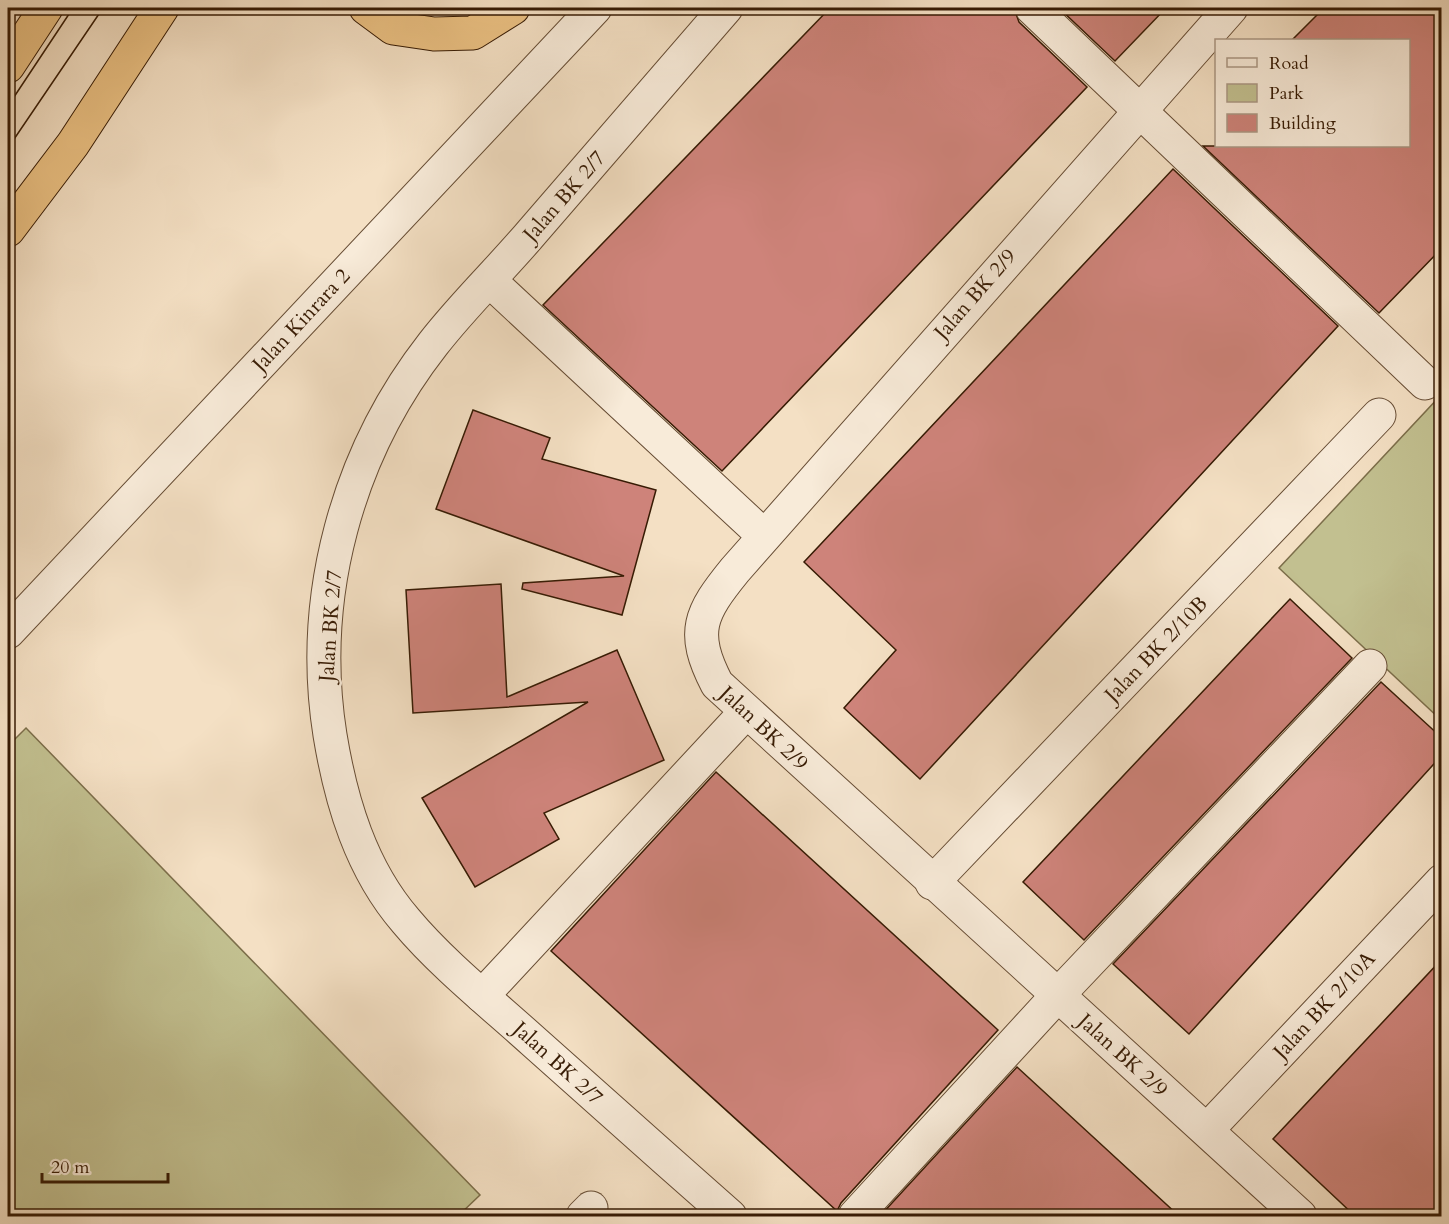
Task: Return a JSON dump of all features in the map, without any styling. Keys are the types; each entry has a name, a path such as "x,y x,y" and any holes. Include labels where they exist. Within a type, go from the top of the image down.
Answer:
{"highway":[{"path":"8,66 46,8"},
{"path":"8,230 73,144 162,8"},
{"path":"366,8 393,28 434,34 473,33 513,8"}],"street":[{"name":"Jalan Kinrara 2","path":"8,632 595,8"},
{"name":"Jalan BK 2/7","path":"726,8 434,343 389,406 360,466 340,531 329,589 324,643 325,704 335,767 349,819 371,870 405,921 483,996 730,1216"},
{"path":"1032,8 1425,383"},
{"name":"Jalan BK 2/9","path":"1231,8 1138,109 763,535 710,600 701,626 703,657 717,684 932,883 1300,1216"},
{"path":"490,281 763,535"},
{"name":"Jalan BK 2/10B","path":"932,883 1379,415"},
{"path":"855,1216 1057,996 1370,666"},
{"path":"483,996 746,712"},
{"name":"Jalan BK 2/10A","path":"1207,1130 1442,881"}],"green space":[{"path":"1441,395 1441,720 1279,568"},
{"path":"26,728 480,1195 458,1216 8,1216 8,746"}],"building":[{"path":"830,8 1014,8 1019,22 1087,87 722,471 543,305"},
{"path":"1059,8 1166,8 1115,61"},
{"path":"1324,8 1442,8 1442,248 1379,313 1203,146 1410,147 1410,39 1293,39"},
{"path":"1173,169 1338,326 920,779 844,708 896,650 804,562"},
{"path":"473,410 550,438 542,459 656,490 622,615 522,589 523,583 624,576 436,509"},
{"path":"501,584 507,697 617,650 664,760 544,813 559,839 475,887 422,798 588,702 413,713 406,590"},
{"path":"1290,599 1352,658 1084,940 1023,882"},
{"path":"1381,682 1442,738 1442,755 1189,1034 1113,964"},
{"path":"716,772 998,1030 841,1203 837,1211 551,951"},
{"path":"1442,959 1442,1216 1355,1216 1273,1139"},
{"path":"1017,1067 1104,1147 1179,1216 880,1216"}],"tram line":[{"path":"8,106 73,8"},
{"path":"8,148 103,8"}]}
